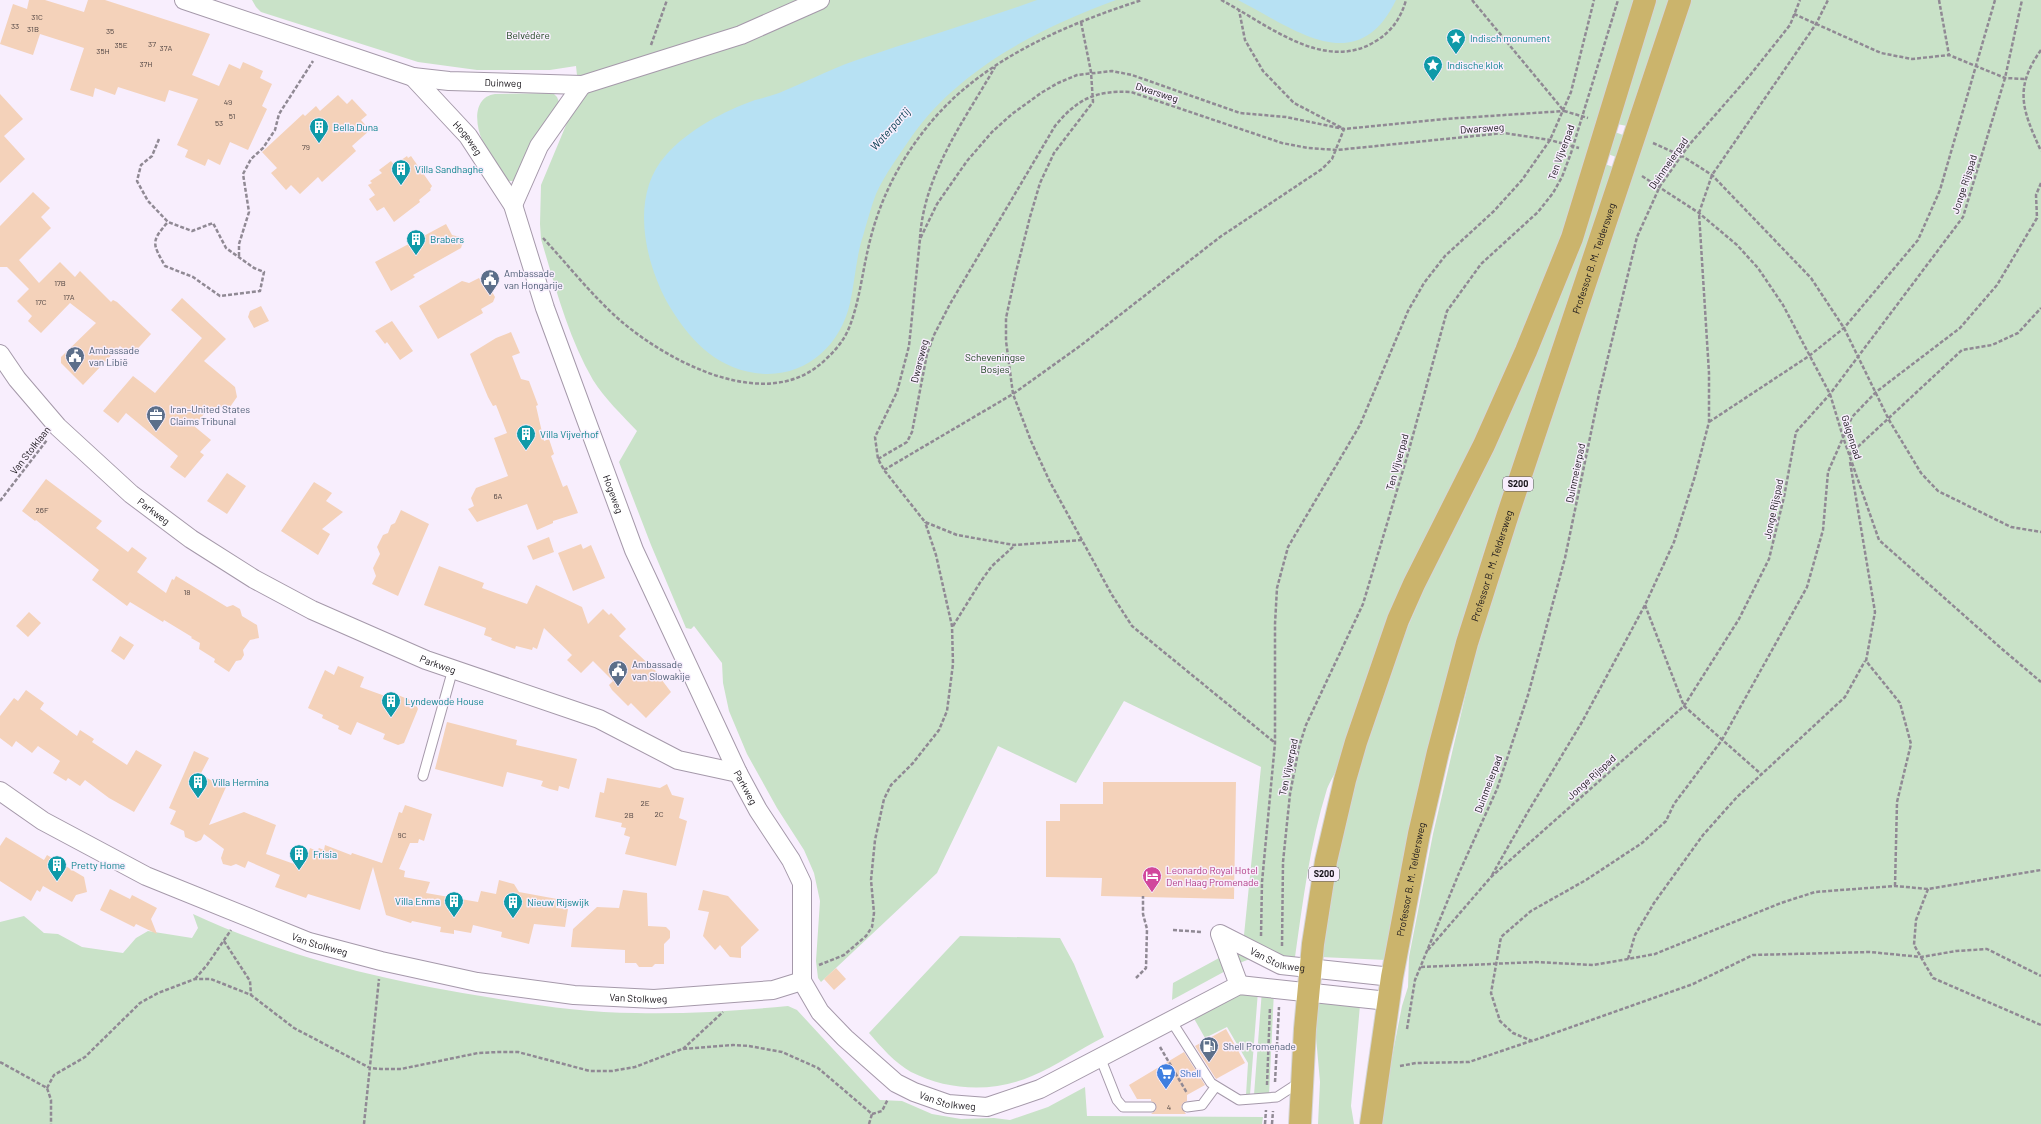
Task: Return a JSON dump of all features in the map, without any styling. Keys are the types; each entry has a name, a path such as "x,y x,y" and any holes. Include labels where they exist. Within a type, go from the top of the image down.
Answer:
{"main road":[{"name":"S200","path":"1300,1124 1308,992 1313,944 1325,868 1340,800 1356,742 1398,620 1484,445 1526,351 1572,238 1645,0"},
{"name":"Professor B. M. Teldersweg","path":"1370,1124 1392,977 1419,834 1438,752 1467,643 1509,510 1680,0"}],"street":[{"name":"Duinweg","path":"184,0 233,7 323,46 413,77 449,81 582,85 644,67 741,35 820,0"},
{"name":"Hogeweg","path":"413,77 468,136 513,205 545,308 634,550 738,773"},
{"path":"513,205 539,146 582,85"},
{"name":"Parkweg","path":"0,354 17,379 58,427 131,494 191,539 254,579 312,610 426,660 599,719 678,760 738,773 758,810 791,860 802,883 802,982"},
{"name":"Van Stolkweg","path":"0,790 43,822 146,876 309,942 381,961 477,982 574,995 654,999 773,990 802,982 820,1012 845,1038 896,1083 914,1092 948,1104 987,1107 1040,1089 1149,1030 1239,984 1220,934 1281,965 1392,977"},
{"path":"1239,984 1388,1001"}],"lane":[{"path":"423,776 453,669"},
{"path":"1170,1019 1211,1083 1239,1100 1280,1096 1302,1081"},
{"path":"1100,1057 1117,1100 1123,1107 1151,1107"},
{"path":"1190,1107 1202,1105 1216,1086"}],"path":[{"path":"644,67 667,0"},
{"path":"539,234 600,302 624,324 679,362 751,384 784,383 801,378 819,366 835,350 848,328 856,304 874,224 890,181 927,127 944,108 962,90 995,66 1023,50 1081,22 1142,0"},
{"path":"1221,0 1303,45 1324,52 1345,52 1373,43 1386,34 1397,22 1406,0"},
{"path":"1472,0 1564,111"},
{"path":"1262,938 1262,882 1275,743 1275,624 1277,588 1288,546 1360,425 1408,311 1424,283 1445,256 1483,221 1522,180 1550,140 1564,111 1571,92 1594,0"},
{"name":"Ten Vijverpad","path":"1281,965 1283,862 1290,794 1299,747 1306,725 1363,604 1407,457 1447,311 1481,264 1538,212 1553,193 1562,177 1618,0"},
{"name":"Duinmeierpad","path":"1412,1005 1415,980 1496,790 1528,695 1565,558 1599,394 1637,237 1660,186 1689,145 1756,68 1790,25 1800,0"},
{"path":"1491,877 1582,722 1645,605 1674,542 1695,476 1709,422 1709,373 1700,213 1712,175 1816,24 1828,0"},
{"path":"1939,0 1950,55"},
{"path":"1709,422 1809,356 1844,328 1918,240 1940,190 1995,0"},
{"name":"Jonge Rijspad","path":"1426,952 1491,877 1684,706 1739,619 1770,559 1784,497 1796,432 1830,394 1859,357 1963,217 2005,78 2022,0"},
{"path":"1239,10 1245,40 1263,71 1294,103 1344,129"},
{"path":"1794,14 1881,53 1912,59 1950,55 2005,78 2025,79"},
{"path":"1081,22 1091,72 1092,102 1089,110 1062,140 1046,167 1018,265 1006,318 1006,341 1013,394 1031,442 1050,482 1132,626 1275,743"},
{"path":"239,256 239,244 249,212 243,174 251,159 263,148 275,130 280,114 323,46"},
{"path":"2041,50 2025,79 2023,100 2027,120 2041,151"},
{"path":"802,982 815,966 835,959 856,946 866,936 872,927 874,913 871,880 875,840 884,799 892,785 918,757 939,730 947,711 953,664 952,626 938,562 925,522 884,470 878,459 875,437 897,392 909,346 921,216 935,175 956,132 995,66"},
{"path":"920,239 937,204 951,182 966,161 992,132 1012,114 1041,93 1076,75 1091,72 1112,71 1132,74 1240,113 1286,117 1344,129 1445,119 1564,111 1607,124"},
{"name":"Dwarsweg","path":"878,459 907,442 912,432 927,354 934,334 950,304 1055,126 1074,105 1092,95 1117,91 1131,92 1282,143 1308,148 1337,150 1504,133 1550,140 1572,147"},
{"path":"884,470 1013,394 1080,346 1220,237 1322,169 1332,159 1337,150 1344,129"},
{"path":"1635,136 1682,156 1712,175 1811,278 1844,328 1889,420 1921,472 1938,491 2011,527 2041,532"},
{"path":"159,139 152,156 140,165 138,181 148,201 168,222 192,231 213,223 226,248 254,268 264,272 260,291 220,296 192,277 165,266 155,248 156,236 168,222"},
{"path":"1532,1041 1513,1033 1500,1021 1491,993 1501,937 1531,912 1586,880 1642,843 1666,821 1674,804 1722,740 1807,587 1823,530 1828,472 1852,417 1876,392 1950,338 1997,285 2037,218 2036,195 2041,183"},
{"name":"Galgenpad","path":"1660,186 1700,213 1737,245 1758,268 1783,305 1830,394 1843,437 1879,540 2041,682"},
{"path":"1628,959 1635,935 1676,871 1703,835 1761,774 1845,697 1866,661 1875,612 1849,454 1889,420 1962,350 1992,345 2018,333 2041,308"},
{"name":"Van Stolklaan","path":"0,501 58,427"},
{"path":"925,522 957,535 1014,546 1082,540"},
{"path":"952,626 981,580 992,566 1014,546"},
{"path":"1645,605 1684,706 1761,774"},
{"path":"1866,661 1900,703 1911,744 1897,802 1895,886"},
{"path":"1421,967 1536,962 1593,964 1628,959 1655,954 1781,903 1815,892 1895,886 1928,889 2041,870"},
{"path":"1928,889 1916,920 1914,945 1933,978 2041,1025"},
{"path":"1136,978 1146,968 1147,929 1143,914 1143,896"},
{"path":"195,979 224,941 250,981 251,995"},
{"path":"1399,1066 1416,1063 1469,1062 1693,984 1753,955 1870,952 1921,957 1956,951 1986,949 2041,976"},
{"path":"364,1124 381,961"},
{"path":"47,1088 54,1075 85,1057 140,1003 158,993 195,979 211,979 251,995 294,1028 370,1068 401,1069 478,1053 518,1052 590,1071 612,1071 635,1067 682,1049 733,1045 761,1047 782,1052 818,1068 872,1114"},
{"path":"1272,988 1261,1004 1271,1008 1270,1098 1272,1124"},
{"path":"1265,1124 1270,1098 1272,988"},
{"path":"682,1049 722,1014 729,993"},
{"path":"1149,1030 1168,1058 1190,1107"},
{"path":"0,1062 10,1069 47,1088 51,1100 50,1124"},
{"path":"872,1114 882,1112 896,1083"},
{"path":"869,1124 872,1114"}],"green space":[{"name":"Scheveningse Bosjes","path":"252,0 1634,0 1579,181 1541,288 1505,375 1385,629 1365,679 1337,768 1327,789 1321,809 1308,872 1295,957 1274,959 1260,955 1242,962 1172,1000 1173,983 1243,945 1261,767 1124,701 1076,783 998,746 937,873 821,982 818,978 816,961 820,901 814,873 804,850 777,808 747,754 729,711 723,683 722,663 694,626 691,629 686,628 651,545 619,462 637,431 603,394 584,364 569,329 541,239 541,185 579,94 576,66 550,70 477,70 418,62 261,12"},
{"path":"1655,0 1669,0 1627,126 1617,124"},
{"path":"1691,0 2041,0 2041,1124 1379,1124 1402,1006 1408,987 1409,957 1433,834 1473,663 1519,511"},
{"path":"553,93 559,102 515,181 506,181 482,140 477,119 479,106 488,96 495,94"},
{"path":"1615,132 1623,135 1616,157 1608,154"},
{"path":"1605,164 1613,167 1484,551 1465,614 1386,960 1321,957 1334,871 1359,767 1390,669"},
{"path":"193,914 229,930 265,943 303,956 340,966 378,976 454,992 528,1004 618,1013 712,1012 788,1006 797,1010 880,1100 902,1101 932,1114 961,1119 994,1118 1010,1120 1048,1107 1085,1087 1087,1116 1263,1117 1262,1124 0,1124 0,922 24,916 44,933 58,934 82,947 123,953 136,938 148,931 192,938 198,928"},
{"path":"960,936 1060,938 1074,964 1104,1037 1032,1076 1002,1085 987,1087 971,1088 940,1083 911,1072 899,1064 869,1033"},
{"path":"1240,990 1258,991 1250,1095 1246,1095 1248,1063 1227,1027 1205,1038 1192,1015"},
{"path":"1262,990 1274,991 1269,1095 1254,1095"},
{"path":"1318,1002 1360,1005 1351,1106 1354,1124 1318,1124 1320,1082 1315,1026"}],"water":[{"name":"Waterpartij","path":"1037,0 1116,0 1087,11 1031,37 1004,53 978,70 953,90 931,112 912,136 876,194 861,244 850,303 845,319 838,334 828,347 816,358 803,366 772,374 740,370 714,357 703,348 683,327 667,302 652,267 647,247 644,227 644,208 648,189 655,171 666,155 685,137 707,122 743,104 779,93 854,61"},
{"path":"1238,0 1396,0 1380,24 1363,38 1343,43 1323,41 1302,34"}],"building":[{"path":"29,0 45,0 84,12 88,0 105,0 210,34 192,75 219,86 229,64 240,69 243,62 263,71 260,78 272,84 262,106 267,109 248,150 230,142 220,165 208,159 205,166 185,157 188,150 177,145 198,99 169,90 165,102 118,87 115,95 95,88 93,97 70,90 84,48 40,34 33,55 0,44 13,4 27,9"},
{"path":"0,94 23,119 4,136 25,159 0,183"},
{"name":"Bella Duna","path":"338,95 347,104 352,99 367,115 361,120 370,130 352,146 356,151 322,182 318,177 300,194 291,185 286,190 271,173 277,168 262,152 303,114 305,116 316,106 320,111"},
{"name":"Villa Sandhaghe","path":"407,156 408,158 411,156 432,186 430,189 431,190 419,200 420,202 394,222 384,207 377,211 369,199 375,195 368,185 372,183 370,181 382,173 379,170 391,161 394,165"},
{"path":"33,192 50,208 41,217 51,228 19,260 39,283 60,262 75,277 80,271 111,302 113,300 117,302 151,334 131,356 120,346 83,385 61,363 61,357 96,323 70,303 41,333 28,321 32,316 17,301 29,289 7,267 0,267 0,226"},
{"name":"Brabers","path":"446,224 452,235 460,237 463,242 461,248 413,275 415,277 391,291 375,262"},
{"path":"479,278 485,289 491,290 495,297 493,302 481,309 483,313 438,339 419,306 462,281 469,283"},
{"path":"182,298 226,339 204,361 235,387 237,397 230,407 210,407 194,426 211,440 200,452 204,455 185,478 170,467 178,456 126,413 118,423 103,411 133,376 155,393 202,338 171,310"},
{"path":"261,306 269,321 254,328 248,317 250,311"},
{"path":"392,321 413,351 400,360 387,342 385,344 375,331"},
{"path":"511,332 520,353 512,356 521,379 529,381 538,405 536,406 544,441 549,439 554,454 551,456 563,487 567,485 578,513 553,521 553,523 537,530 527,504 477,522 468,509 474,506 471,498 476,488 508,476 494,438 507,433 496,405 493,406 488,397 470,354 496,338"},
{"path":"227,473 246,486 227,514 207,501"},
{"path":"46,479 102,521 96,528 128,552 132,547 147,558 137,572 166,593 172,579 174,580 176,576 227,607 233,605 240,609 242,616 257,625 259,638 250,640 243,650 244,655 241,660 236,661 229,672 214,662 215,659 199,649 200,643 191,638 192,637 130,602 127,606 92,580 99,570 36,520 35,521 22,511"},
{"path":"314,482 332,493 326,501 343,512 322,529 330,534 318,555 281,531"},
{"path":"401,510 429,524 398,596 372,584 376,576 373,568 380,554 377,547 383,535 388,533 391,525 395,523"},
{"path":"549,537 554,552 533,560 527,546"},
{"path":"581,544 583,549 591,545 605,578 573,591 558,553"},
{"path":"439,566 484,583 482,588 527,604 536,585 582,607 588,624 603,609 609,615 611,613 626,629 619,636 659,674 658,675 671,692 646,718 631,703 628,706 612,690 609,685 613,681 593,661 581,673 567,660 572,655 544,628 537,649 533,647 532,650 516,646 515,649 491,640 492,638 484,635 486,628 424,605"},
{"path":"29,612 41,623 28,637 16,626"},
{"path":"120,636 134,645 124,660 111,651"},
{"path":"338,666 364,677 360,687 385,696 393,693 415,702 418,709 404,743 398,745 383,739 385,734 357,722 351,735 338,729 339,726 322,718 323,715 308,708 325,670 334,675"},
{"path":"26,690 44,703 40,709 77,736 80,730 94,739 92,742 127,765 136,750 162,765 134,812 109,798 85,780 80,786 68,778 66,781 53,773 60,761 38,746 32,753 16,741 12,747 0,738 0,716 14,698 18,701"},
{"path":"447,722 517,740 516,745 577,759 569,789 559,786 558,791 550,789 541,786 543,781 507,772 503,787 435,769"},
{"path":"194,751 209,758 200,775 226,787 209,825 244,812 276,825 266,854 297,865 299,861 305,863 310,848 317,851 319,848 324,850 325,845 351,855 352,853 382,863 399,812 402,813 405,805 432,814 424,841 419,839 418,843 410,843 399,869 405,871 404,877 430,882 426,893 478,902 481,891 496,894 499,880 514,884 519,892 557,899 556,908 568,909 565,927 534,924 529,944 501,937 502,932 473,925 471,933 454,930 454,934 440,932 441,927 412,921 411,923 386,915 373,867 360,910 308,894 306,898 275,887 280,875 248,861 245,868 236,864 231,866 223,864 221,858 224,849 204,834 201,840 196,842 185,837 184,831 170,824 176,811 169,808"},
{"path":"607,778 660,788 667,784 672,795 684,798 679,818 687,821 676,866 625,854 630,837 624,835 626,828 621,827 622,823 595,817 600,792 604,793"},
{"path":"1103,782 1236,782 1234,899 1101,896 1102,878 1046,877 1046,821 1060,821 1060,804 1103,804"},
{"path":"6,837 44,860 47,855 84,877 87,892 76,895 72,902 43,886 40,892 37,890 31,901 0,881 0,846"},
{"path":"110,889 130,899 132,895 157,908 151,919 157,934 136,924 134,927 100,910"},
{"path":"623,890 647,893 648,926 666,927 670,931 670,938 664,944 664,964 655,964 652,967 639,967 636,963 625,963 625,950 571,947 573,929 597,907 619,908"},
{"path":"703,890 728,896 759,930 741,947 741,958 730,957 720,945 715,950 703,936 709,912 698,910"},
{"path":"836,968 846,979 834,990 824,979"},
{"path":"1226,1029 1245,1063 1216,1079 1195,1046"},
{"path":"1184,1052 1205,1085 1187,1095 1187,1101 1183,1103 1181,1107 1186,1114 1151,1114 1156,1110 1156,1104 1151,1101 1151,1099 1137,1099 1129,1085"}],"place":[{"name":"Indisch monument","path":"1456,55"},
{"name":"Indische klok","path":"1433,82"},
{"name":"Bella Duna","path":"319,144"},
{"name":"Villa Sandhaghe","path":"401,186"},
{"name":"Brabers","path":"416,256"},
{"name":"Ambassade van Hongarije","path":"490,296"},
{"name":"Ambassade van Libië","path":"75,373"},
{"name":"Iran–United States Claims Tribunal","path":"156,432"},
{"name":"Villa Vijverhof","path":"526,451"},
{"name":"Ambassade van Slowakije","path":"618,687"},
{"name":"Lyndewode House","path":"391,718"},
{"name":"Villa Hermina","path":"198,799"},
{"name":"Frisia","path":"299,871"},
{"name":"Pretty Home","path":"57,882"},
{"name":"Leonardo Royal Hotel Den Haag Promenade","path":"1152,893"},
{"name":"Villa Enma","path":"454,918"},
{"name":"Nieuw Rijswijk","path":"513,919"},
{"name":"Shell Promenade","path":"1209,1063"},
{"name":"Shell","path":"1166,1090"}],"park label":[{"name":"Belvédère","path":"528,35"}]}
